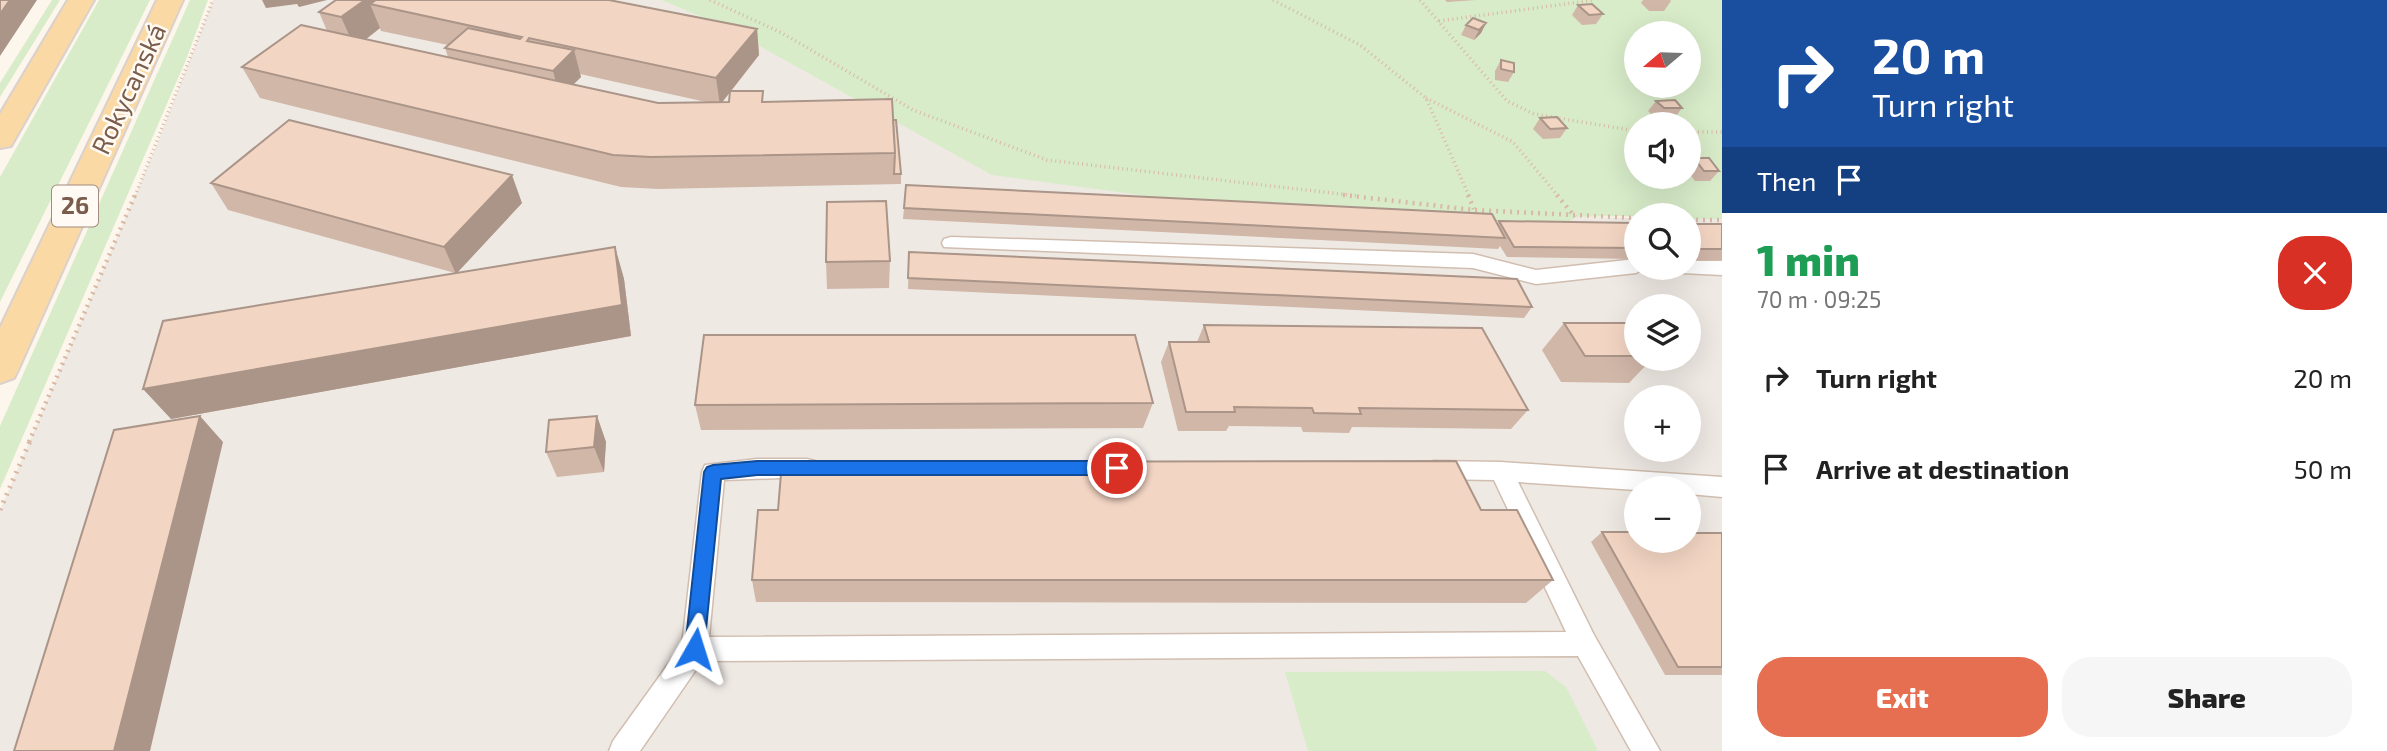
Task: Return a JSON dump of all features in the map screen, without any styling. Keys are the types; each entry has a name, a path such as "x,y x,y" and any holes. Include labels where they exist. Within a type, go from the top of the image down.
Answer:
{"main road":[{"path":"0,139 81,0"},
{"name":"Rokycanská","path":"0,368 170,0"}],"lane":[{"path":"951,243 1473,261 1536,277 1624,267"},
{"path":"1701,268 1722,268"},
{"path":"623,751 695,649 713,472 757,468 827,468"},
{"path":"1405,470 1502,471 1722,487"},
{"path":"1502,471 1585,644 1646,751"},
{"path":"695,649 1585,644"}],"path":[{"path":"0,510 151,156 213,0"},
{"path":"710,0 782,33 913,110 1047,160 1474,210 1624,218"},
{"path":"1273,0 1360,45 1426,98 1513,142 1576,217"},
{"path":"1420,0 1507,101 1534,114 1624,129"},
{"path":"1438,21 1595,0"},
{"path":"1426,98 1474,210"},
{"path":"1701,132 1722,132"},
{"path":"1701,219 1722,220"}],"shaded area":[{"path":"213,0 661,0 727,28 1576,217 1624,218 1624,280 1701,280 1701,219 1722,219 1722,751 0,751 0,510 157,144"}],"green space":[{"path":"52,0 60,0 0,97 0,83"},
{"path":"99,0 150,0 0,302 0,177"},
{"path":"190,0 208,0 186,60 0,489 0,426"},
{"path":"661,0 1722,0 1722,219 1701,219 1701,203 1624,203 1624,216 1576,217 1563,226 1222,206 992,175 727,28"},
{"path":"1545,671 1566,687 1598,751 1308,751 1285,672"}],"building":[{"path":"0,0 10,0 0,14"},
{"path":"336,0 365,0 341,17 319,12"},
{"path":"376,0 609,0 757,29 716,78 529,38 527,41 574,50 553,71 445,48 468,28 520,39 522,37 370,4"},
{"path":"1592,4 1603,14 1589,15 1578,5"},
{"path":"1473,18 1486,23 1479,30 1466,25"},
{"path":"301,25 658,103 729,102 730,91 763,91 762,102 892,99 895,153 651,157 613,155 242,67"},
{"path":"1501,60 1514,63 1514,72 1501,69"},
{"path":"1675,100 1682,108 1664,108 1656,101"},
{"path":"1557,117 1567,128 1550,129 1540,118"},
{"path":"289,120 512,175 444,247 211,183"},
{"path":"893,120 896,120 901,174 894,174"},
{"path":"1701,158 1709,158 1719,171 1704,171"},
{"path":"906,185 1492,214 1505,238 904,208"},
{"path":"886,201 890,261 826,262 827,202"},
{"path":"1499,221 1624,223 1624,248 1514,247"},
{"path":"1701,224 1722,224 1722,249 1701,249"},
{"path":"615,247 622,305 143,389 163,321"},
{"path":"909,252 1517,279 1532,307 908,278"},
{"path":"1564,323 1624,323 1624,356 1585,356"},
{"path":"1204,325 1482,328 1528,410 1359,408 1361,414 1314,413 1312,408 1234,407 1235,412 1186,412 1169,342 1209,342"},
{"path":"704,335 1135,335 1153,403 695,405"},
{"path":"200,416 114,751 14,751 114,430"},
{"path":"597,416 594,447 546,452 549,420"},
{"path":"1456,461 1481,510 1517,510 1553,580 752,580 758,510 778,510 782,462"},
{"path":"1602,532 1624,532 1624,553 1701,553 1701,533 1722,533 1722,667 1678,667"}],"route":[{"path":"695,649 713,472 757,468 1117,468"}]}
